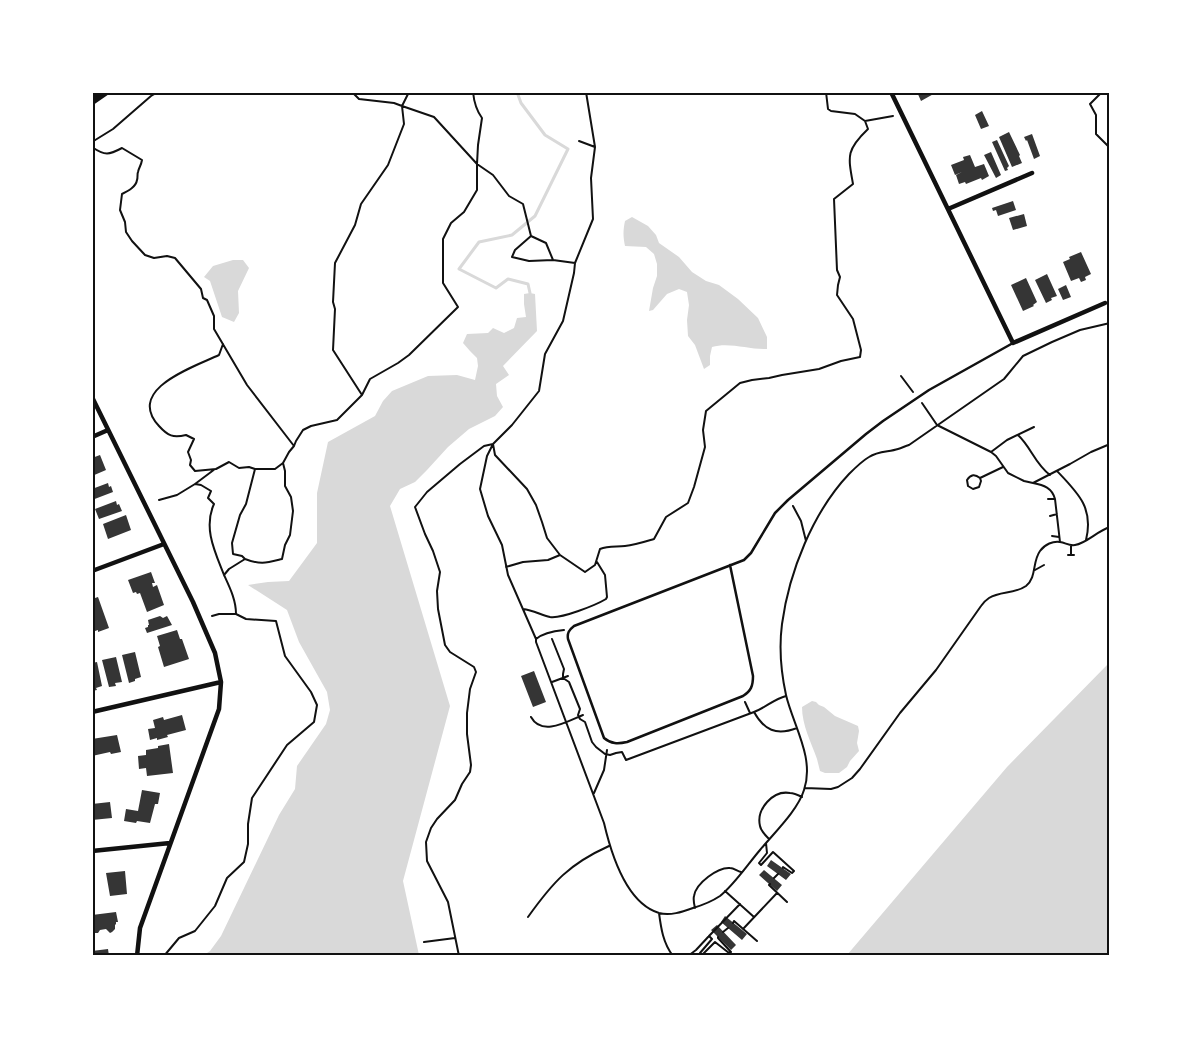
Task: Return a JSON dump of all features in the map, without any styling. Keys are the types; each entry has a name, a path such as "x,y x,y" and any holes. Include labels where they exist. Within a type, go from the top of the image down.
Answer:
{"main road":[{"path":"92,101 105,92"}],"street":[{"path":"891,92 1013,343 1105,303"},
{"path":"948,208 1032,174"},
{"path":"92,397 193,602 215,653 221,682 219,709 140,928 137,956"},
{"path":"92,436 108,430"},
{"path":"92,571 164,544"},
{"path":"92,712 221,682"},
{"path":"92,851 170,843"}],"lane":[{"path":"730,565 753,676 751,689 743,696 627,742 620,744 609,742 604,738 568,639 570,629 574,626 730,565 744,560 751,553 775,513 866,434 918,397 1013,343"}],"path":[{"path":"92,142 113,129 158,92"},
{"path":"352,92 359,98 394,103 434,117 477,164 493,175 509,196 523,204 531,236 546,244 553,260"},
{"path":"362,394 333,350 335,263 356,225 361,204 388,165 404,124 402,106 409,92"},
{"path":"159,500 178,495 216,468 229,462 240,468 249,467 255,469 275,469 283,464 288,452 294,446 303,430 311,426 337,420 362,394 370,379 409,355 458,307 442,283 443,239 451,223 464,212 477,190 478,145 482,118 478,114 473,92"},
{"path":"586,92 595,147 591,178 593,219 575,263 563,321 545,354 539,391 512,425 492,444 487,456 480,489 488,516 502,545 508,575 536,639 604,823 609,846 616,864 633,894 644,905 659,912 672,914 695,908 710,902 725,891 802,797 805,788 807,764 786,696 782,674 780,646 782,624 796,564 806,541 838,486 855,468 870,456 909,445 1004,379 1023,356 1080,330 1110,323"},
{"path":"492,444 495,455 527,489 536,505 547,538 560,555 585,572 597,562 600,549 607,546 636,544 654,539 666,517 688,503 705,447 703,430 706,411 740,384 752,380 819,369 860,357 861,350 853,319 837,295 840,277 837,270 834,199 853,184 849,160 851,149 868,129 865,121 855,114 828,109 826,92"},
{"path":"1102,92 1090,104 1096,115 1096,134 1110,148"},
{"path":"865,121 893,116"},
{"path":"579,141 595,147"},
{"path":"92,147 110,154 122,148 142,160 135,184 129,191 122,194 120,210 125,222 126,232 145,255 154,258 166,256 175,258 188,272 201,290 203,298 207,300 214,316 214,329 247,385 294,446"},
{"path":"531,236 515,250 512,257 529,261 553,260 575,263"},
{"path":"216,468 192,469 188,452 194,439 186,435 177,437 167,434 157,425 151,415 149,405 152,395 160,385 184,370 218,355 223,344"},
{"path":"1028,346 1031,352"},
{"path":"901,376 913,392"},
{"path":"918,397 937,425 991,452 1008,473 1016,478 1041,484 1053,493 1060,542"},
{"path":"991,452 1007,440 1034,427"},
{"path":"1018,435 1029,447 1043,470 1050,475"},
{"path":"459,956 448,902 427,861 426,842 431,828 455,800 470,772 466,713 470,689 476,672 474,667 450,652 445,645 438,609 437,591 440,572 415,507 427,492 460,464 484,446 492,444"},
{"path":"1033,483 1110,444"},
{"path":"255,469 246,504 240,515 232,543 234,554 256,564 282,559 284,545 290,535 293,511 291,497 285,486 283,464"},
{"path":"980,478 1004,467"},
{"path":"1057,471 1077,494 1087,512 1089,521 1086,540"},
{"path":"974,475 980,478 979,487 973,489 968,486 969,477 974,475"},
{"path":"195,484 211,491 208,498 214,504 210,513 209,530 224,575 232,590 236,614"},
{"path":"1048,499 1055,499"},
{"path":"794,508 801,521 806,541"},
{"path":"1051,515 1057,514"},
{"path":"805,788 831,789 852,778 900,713 936,670 981,606 988,599 1027,585 1035,570 1038,555 1044,546 1052,542 1060,542 1071,546 1078,544 1110,527"},
{"path":"1052,536 1059,537"},
{"path":"1071,546 1071,555"},
{"path":"506,568 523,562 548,560 560,555"},
{"path":"224,575 229,569 245,559"},
{"path":"523,609 550,617 559,617 606,599 605,575 597,562"},
{"path":"1035,570 1044,565"},
{"path":"164,956 179,938 195,931 214,906 227,878 244,862 248,844 248,824 252,798 287,745 314,722 317,705 311,692 284,656 276,621 246,619 236,614 228,613 212,616"},
{"path":"536,639 552,632 570,629"},
{"path":"552,639 564,669 563,678"},
{"path":"551,682 568,676"},
{"path":"563,678 569,682 580,711 578,714 581,720 585,722 594,745 606,754 621,752 626,760 750,714 786,696"},
{"path":"745,702 750,714"},
{"path":"754,712 762,725 773,731 784,732 797,728"},
{"path":"531,717 536,724 544,727 555,726 584,715"},
{"path":"593,794 604,770 607,750"},
{"path":"769,839 760,826 760,816 766,803 772,798 787,793 802,797"},
{"path":"766,843 767,853 759,863 761,865 772,852 794,870 792,873 783,868"},
{"path":"528,917 541,899 572,866 591,854 609,846"},
{"path":"695,908 694,895 702,882 725,868 741,872"},
{"path":"774,878 778,874"},
{"path":"770,884 787,902"},
{"path":"725,891 754,917"},
{"path":"743,929 777,893"},
{"path":"688,956 740,904"},
{"path":"659,912 664,939 673,956"},
{"path":"733,923 734,921 757,941"},
{"path":"724,932 728,928"},
{"path":"709,936 712,939 700,954 702,955 714,942 729,954 731,952 718,937"},
{"path":"424,942 455,938"}],"shaded area":[{"path":"632,217 648,226 656,235 659,243 679,257 692,272 706,281 719,285 738,299 758,318 767,337 767,349 726,345 712,347 710,365 704,369 695,345 688,336 687,320 689,305 687,292 679,289 667,294 653,310 649,311 657,276 657,264 654,254 646,247 625,246 625,221"},
{"path":"233,260 243,260 249,268 238,291 239,313 234,322 222,317 210,281 204,277 213,266"},
{"path":"524,294 535,294 537,331 503,366 509,375 496,384 497,396 503,407 495,416 469,429 448,447 415,482 400,489 390,506 450,706 403,881 419,955 204,955 210,951 221,936 279,815 295,789 297,766 326,724 330,710 327,692 299,642 287,610 248,585 289,581 317,543 317,493 328,442 375,416 383,401 392,391 428,376 457,375 475,380 478,366 477,358 463,343 467,334 488,333 493,328 504,333 514,328 517,318 526,317"},
{"path":"1109,663 1109,955 847,955 1007,767"},
{"path":"812,701 824,707 835,716 858,726 857,743 859,751 847,767 839,773 820,771 802,714 802,707"}],"building":[{"path":"917,92 937,92 921,101"},
{"path":"982,111 989,126 981,129 975,115"},
{"path":"1009,132 1022,163 1012,167 999,137"},
{"path":"1032,134 1040,156 1034,159 1024,137"},
{"path":"997,140 1009,166 1008,170 1005,171 992,142"},
{"path":"991,152 1001,175 996,178 984,155"},
{"path":"970,155 975,167 984,164 989,176 982,180 981,178 966,184 965,182 959,184 956,175 962,172 955,175 951,165 964,160 963,157"},
{"path":"1013,201 1016,210 998,216 996,210 993,211 992,208"},
{"path":"1024,214 1027,226 1013,230 1009,218"},
{"path":"1081,252 1091,274 1085,277 1086,280 1081,282 1079,278 1071,281 1063,262"},
{"path":"1047,274 1057,296 1051,298 1052,300 1046,303 1035,280"},
{"path":"1026,278 1037,302 1034,306 1023,311 1011,285"},
{"path":"1066,285 1071,297 1063,300 1058,289"},
{"path":"100,455 106,470 92,476 92,458"},
{"path":"108,483 113,492 92,500 92,489"},
{"path":"116,501 122,511 99,519 95,509"},
{"path":"126,515 131,530 108,539 103,524"},
{"path":"151,572 155,583 152,583 153,587 157,585 164,605 147,612 140,593 133,593 128,580"},
{"path":"98,597 109,628 98,632 98,630 95,631 92,625 92,599"},
{"path":"160,616 163,618 167,616 172,625 147,633 145,628 149,625 148,620"},
{"path":"177,630 189,659 164,667 157,636"},
{"path":"135,652 141,677 129,683 122,655"},
{"path":"116,657 122,682 115,683 116,686 109,687 102,660"},
{"path":"97,662 102,686 92,691 92,663"},
{"path":"534,671 546,702 533,707 521,676"},
{"path":"182,715 186,730 167,735 168,737 150,740 148,729 155,728 153,720 163,717 164,720"},
{"path":"117,735 121,752 111,754 110,752 92,756 92,739"},
{"path":"169,744 173,773 147,776 146,768 139,769 138,756 146,755 146,750"},
{"path":"142,790 160,793 158,804 155,804 150,823 124,821 126,809 138,811"},
{"path":"110,802 112,818 92,820 92,804"},
{"path":"771,860 791,874 786,880 767,866"},
{"path":"764,870 782,885 777,891 759,875"},
{"path":"125,871 127,894 110,896 106,873"},
{"path":"116,912 118,922 116,922 115,929 112,932 110,933 106,929 100,930 98,933 92,933 92,915"},
{"path":"725,916 747,934 742,940 721,922"},
{"path":"717,925 736,945 731,950 711,930"},
{"path":"108,949 109,956 92,956 92,951"}],"waterway":[{"path":"517,92 521,103 545,135 568,149 535,216 512,235 479,242 459,269 496,288 508,279 528,284 530,293"}]}
